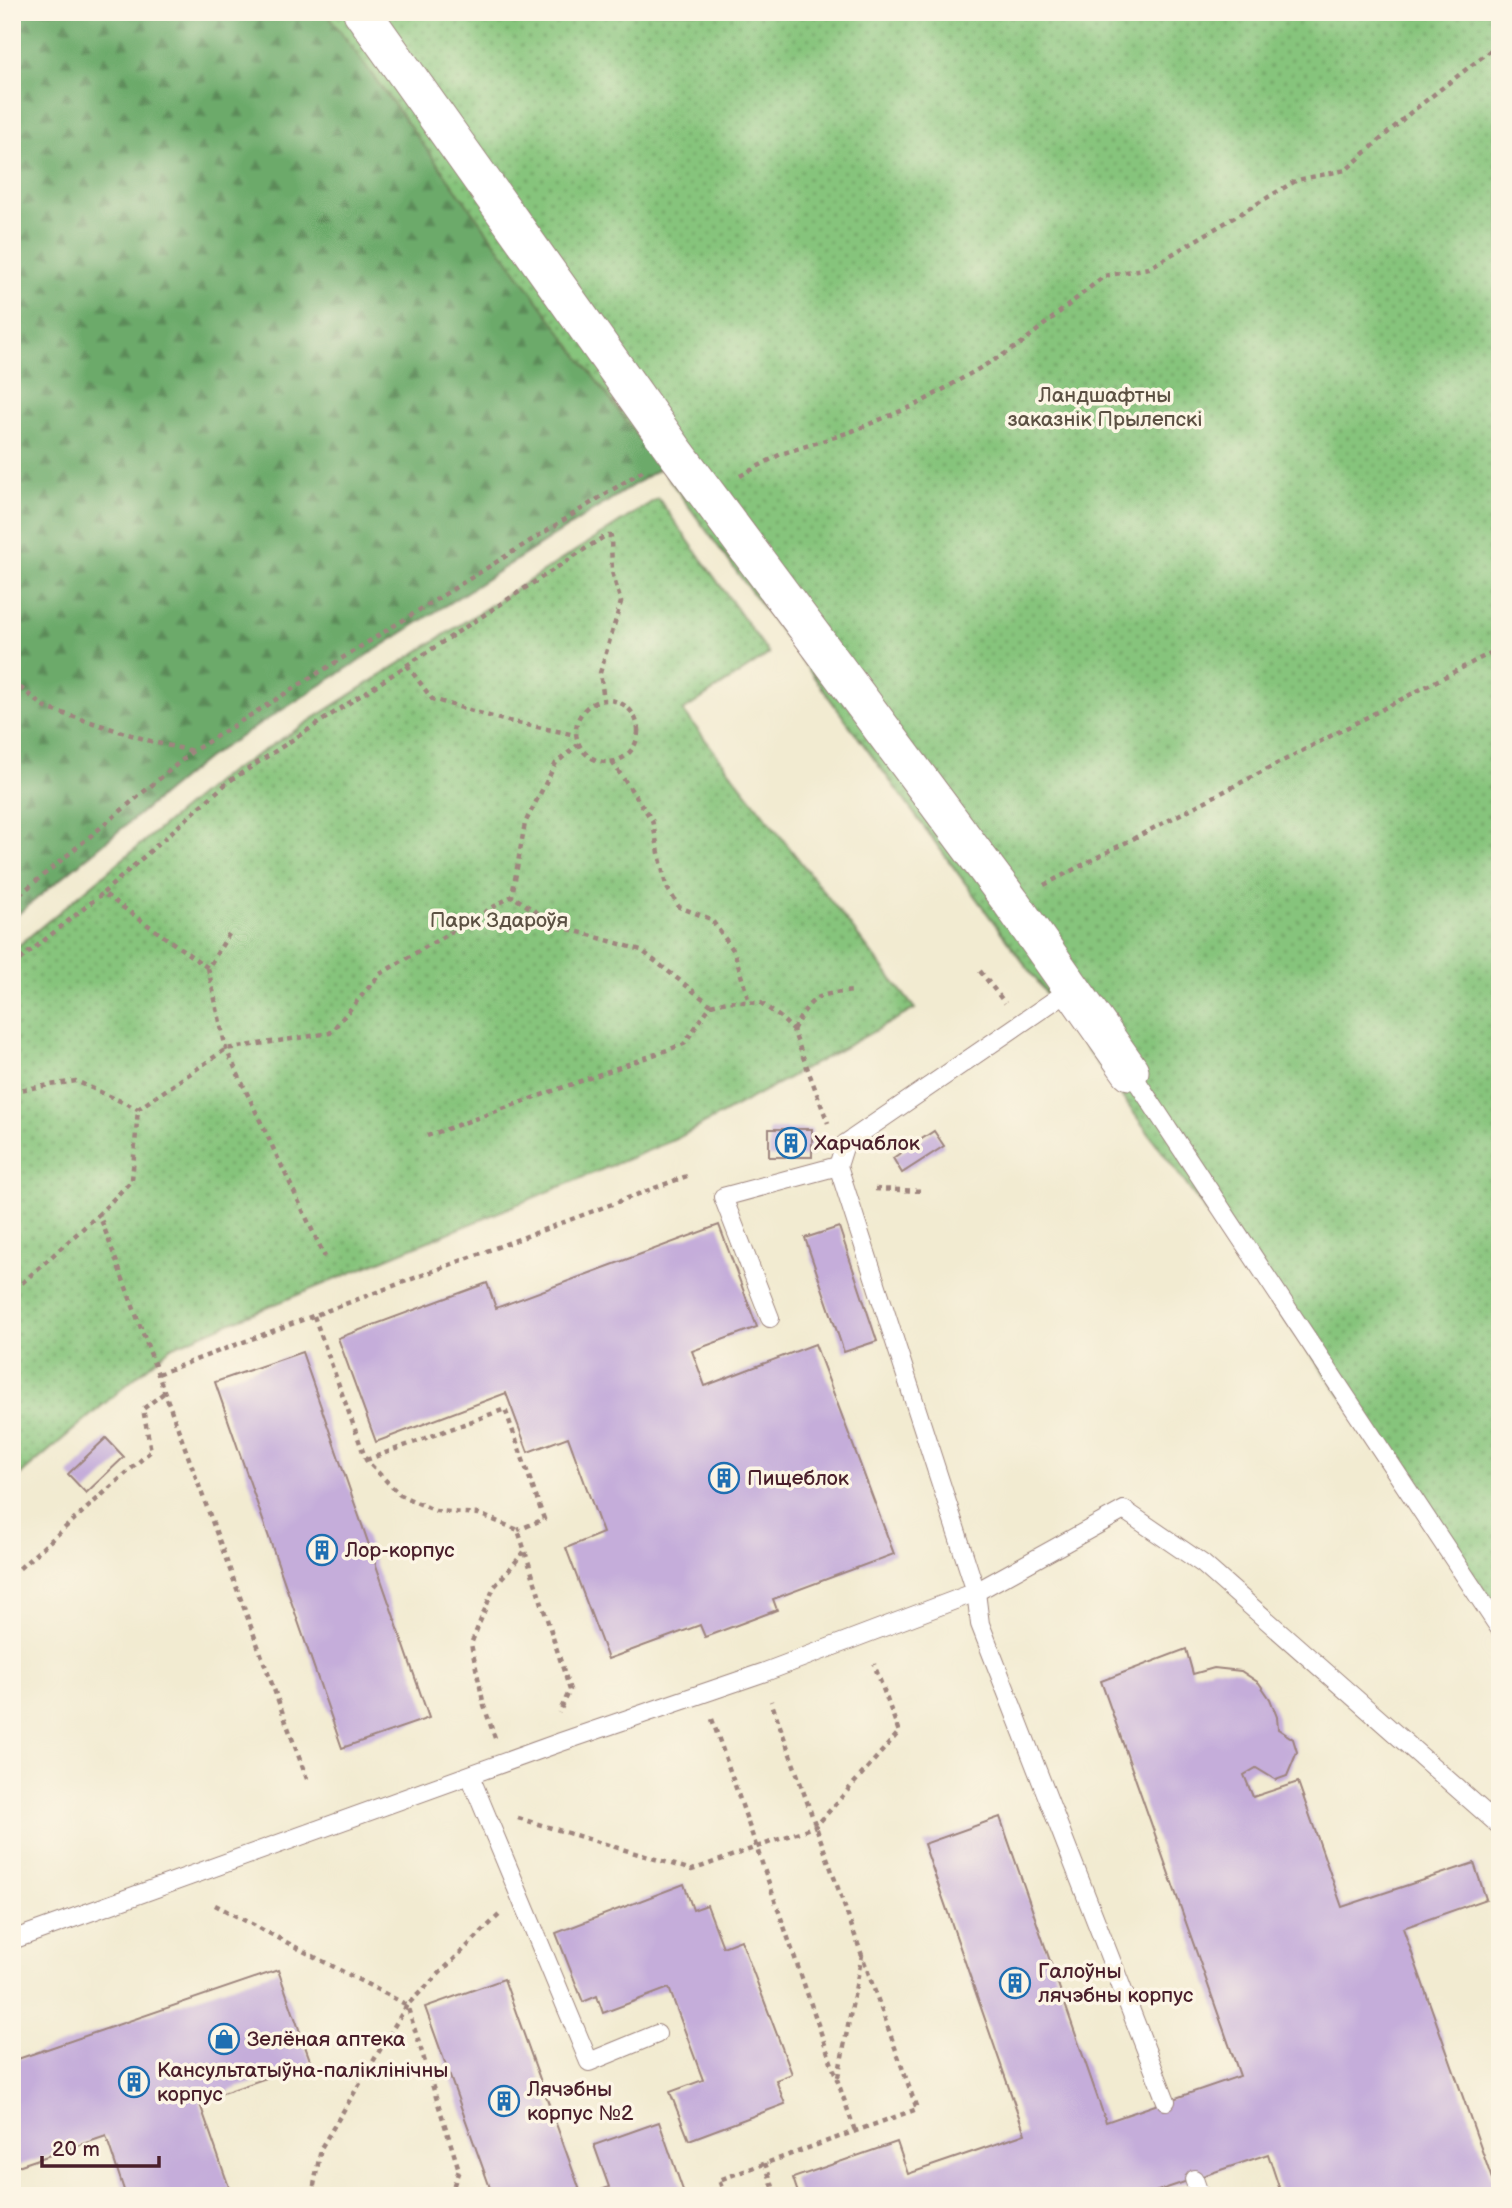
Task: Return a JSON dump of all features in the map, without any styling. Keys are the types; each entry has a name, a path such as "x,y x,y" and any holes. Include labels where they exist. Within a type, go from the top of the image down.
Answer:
{"street":[{"path":"362,12 674,450 1010,902 1130,1071"}],"lane":[{"path":"1071,989 845,1144 838,1166 976,1592 980,1624 1166,2101"},
{"path":"1130,1071 1500,1629"},
{"path":"770,1318 723,1197 838,1166"},
{"path":"12,1940 702,1692 765,1672 976,1592 1124,1510 1203,1564 1500,1826"},
{"path":"470,1776 589,2062 657,2034"}],"path":[{"path":"716,507 738,477 781,454 850,432 918,404 1018,346 1104,276 1149,268 1297,180 1346,170 1410,113 1500,43"},
{"path":"12,901 193,751 674,450"},
{"path":"12,966 103,893 228,782 605,536 611,536 612,572 621,602 600,674 604,700"},
{"path":"1010,902 1500,648"},
{"path":"407,665 432,699 503,720 576,735"},
{"path":"12,681 46,708 157,743 193,751"},
{"path":"604,700 624,705 636,722 638,732 630,751 612,762 592,758 579,744 576,735 580,716 594,702 604,700"},
{"path":"138,1109 226,1049 330,1033 380,974 512,896 525,823 556,763 579,744"},
{"path":"612,762 652,820 666,886 679,907 712,919 734,951 750,1002"},
{"path":"103,893 208,968 226,1049 325,1257"},
{"path":"512,896 558,926 641,950 710,1005"},
{"path":"208,968 229,934"},
{"path":"980,971 1020,1023"},
{"path":"793,1030 808,1002 828,993 855,991"},
{"path":"427,1136 684,1044 710,1005 727,1000 761,1003 793,1030 818,1098"},
{"path":"12,1091 76,1081 138,1109"},
{"path":"12,1283 22,1283 99,1214 132,1180 138,1109"},
{"path":"158,1374 687,1176"},
{"path":"873,1188 924,1191"},
{"path":"99,1214 307,1779"},
{"path":"314,1316 366,1460 400,1496 436,1511 479,1514 518,1530 544,1519 505,1409 366,1460"},
{"path":"12,1574 151,1451 143,1409 165,1392"},
{"path":"518,1530 570,1689 559,1713"},
{"path":"504,1763 484,1706 471,1644 494,1587 525,1551"},
{"path":"483,1808 692,1870 816,1826 899,1732 874,1664"},
{"path":"725,2196 719,2180 917,2109 771,1702 765,1672"},
{"path":"702,1692 855,2131"},
{"path":"312,2196 321,2148 407,2005 520,1894"},
{"path":"215,1905 407,2005 459,2170 450,2196"},
{"path":"837,2080 862,1955"},
{"path":"765,2163 776,2196"}],"green space":[{"path":"12,12 1500,12 707,438 207,758 12,919"},
{"name":"Ландшафтны заказнік Прылепскі","path":"326,12 1500,12 1500,1612"},
{"name":"Парк Здароўя","path":"658,498 769,654 683,711 915,1009 676,1139 171,1347 12,1482 12,951 219,779"}],"building":[{"name":"Харчаблок","path":"769,1129 812,1129 812,1157 769,1157"},
{"path":"934,1131 944,1146 902,1173 893,1158"},
{"path":"719,1225 757,1327 692,1351 705,1386 815,1344 894,1554 773,1599 777,1610 705,1637 700,1625 608,1659 566,1548 603,1533 568,1437 528,1452 506,1393 376,1442 338,1338 487,1283 496,1308"},
{"path":"839,1227 877,1341 844,1352 805,1238"},
{"name":"Лор-корпус","path":"302,1352 429,1718 342,1748 215,1382"},
{"path":"106,1438 124,1457 86,1493 68,1474"},
{"path":"1186,1649 1193,1674 1214,1668 1241,1671 1259,1683 1270,1699 1277,1717 1278,1729 1293,1739 1297,1752 1287,1776 1276,1780 1256,1768 1244,1775 1253,1797 1298,1782 1342,1907 1474,1863 1486,1899 1403,1928 1498,2196 1282,2196 1268,2154 1143,2196 799,2196 793,2178 897,2142 908,2174 1025,2134 924,1844 1000,1817 1106,2122 1240,2076 1101,1681"},
{"path":"684,1884 693,1910 707,1905 723,1947 741,1940 792,2074 776,2080 785,2104 689,2140 670,2092 703,2080 669,1988 603,2013 597,1996 583,2002 556,1933"},
{"name":"Кансультатыўна-паліклінічны корпус","path":"278,1970 311,2063 199,2101 232,2196 126,2196 106,2136 12,2168 12,2061"},
{"name":"Лячэбны корпус №2","path":"504,1979 582,2196 493,2196 425,2007"},
{"name":"Лячэбны корпус №2","path":"659,2122 685,2196 586,2196 609,2187 594,2145"}],"place":[{"name":"Харчаблок","path":"791,1143"},
{"name":"Пищеблок","path":"724,1478"},
{"name":"Лор-корпус","path":"322,1550"},
{"name":"Галоўны лячэбны корпус","path":"1015,1983"},
{"name":"Зелёная аптека","path":"224,2039"},
{"name":"Кансультатыўна-паліклінічны корпус","path":"134,2082"},
{"name":"Лячэбны корпус №2","path":"504,2101"}]}
